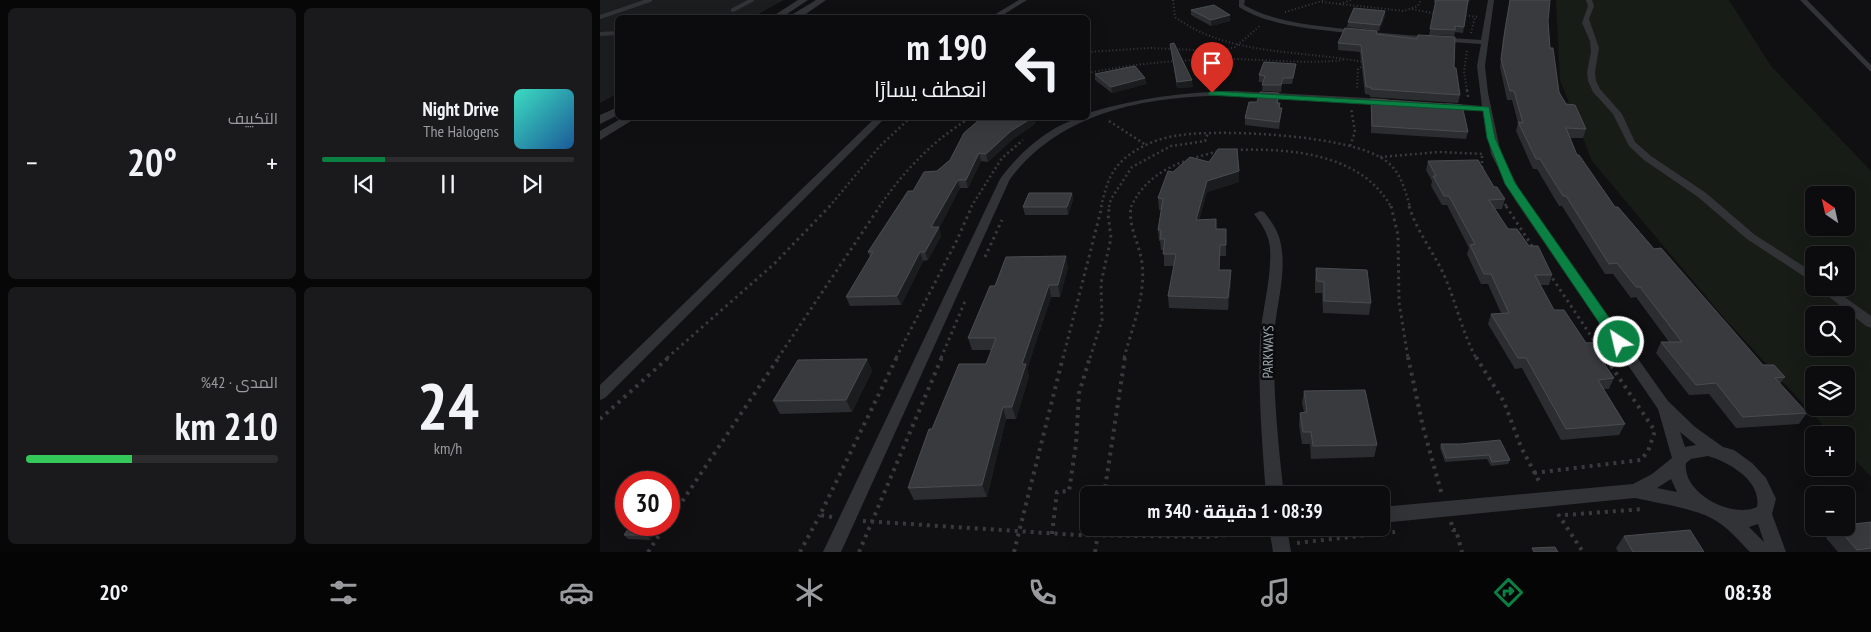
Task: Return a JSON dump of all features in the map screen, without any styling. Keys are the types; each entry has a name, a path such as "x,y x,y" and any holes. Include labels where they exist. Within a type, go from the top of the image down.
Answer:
{"street":[{"path":"779,15 804,0"},
{"path":"799,15 822,0"},
{"path":"997,15 1024,0"},
{"path":"1242,0 1241,6 1248,12 1269,19 1355,31 1485,42"},
{"path":"1390,514 1635,491 1670,498 1715,512 1747,519 1763,513 1768,507 1768,499 1760,480 1742,464 1719,453 1689,431 1663,405 1520,200 1496,154 1486,109 1481,66 1491,0"},
{"path":"1589,0 1592,6 1587,13 1585,22 1594,41 1596,55 1591,68 1591,79 1597,90 1617,114 1626,135 1632,143 1652,161 1702,195 1753,238 1805,273"},
{"path":"1803,0 1871,70"},
{"path":"1090,116 1153,98 1201,93 1351,103 1400,103"},
{"path":"1439,106 1486,109"},
{"path":"600,120 615,112"},
{"path":"600,136 627,120"},
{"path":"600,394 878,120"},
{"path":"832,552 1005,179 1028,151 1045,138 1082,120"},
{"name":"PARKWAYS","path":"1260,214 1272,230 1276,249 1269,310 1267,370 1274,486"},
{"path":"1835,296 1871,323"},
{"path":"1663,405 1678,462 1677,473 1684,487 1696,501 1715,512 1762,552"},
{"path":"1635,491 1658,479 1692,451 1700,450 1719,453"},
{"path":"1763,513 1778,552"}],"lane":[{"path":"600,17 650,0"},
{"path":"733,10 752,0"},
{"path":"600,34 615,33"}],"path":[{"path":"1173,0 1173,13 1185,26 1208,36 1237,43 1364,64 1358,68 1360,78 1356,95 1351,95 1355,132 1350,146"},
{"path":"1090,52 1150,48 1211,52 1232,48 1237,46 1237,43 1269,19 1325,0"},
{"path":"1338,4 1351,0"},
{"path":"1318,2 1404,11 1418,6 1420,0"},
{"path":"1412,9 1439,14"},
{"path":"1457,15 1489,16"},
{"path":"1090,73 1145,62 1202,58 1325,62 1346,60"},
{"path":"1342,106 1351,103 1361,107"},
{"path":"1090,116 1146,145"},
{"path":"600,419 798,241 830,207 874,150 908,120"},
{"path":"680,505 896,182 916,158 947,133 967,120"},
{"path":"1052,534 1058,492 1069,491 1076,444 1079,392 1102,320 1101,283 1111,238 1108,214 1112,199 1132,167 1171,146 1205,141 1208,133"},
{"path":"800,552 820,515 911,327 957,240 973,203 1002,158 1024,139"},
{"path":"1480,144 1482,168 1486,176"},
{"path":"1380,157 1439,152 1496,154"},
{"path":"1501,198 1536,252"},
{"path":"984,260 997,236 1005,212"},
{"path":"1546,268 1598,346"},
{"path":"859,552 969,292"},
{"path":"1534,473 1641,460 1648,451 1655,432 1603,354"},
{"path":"1550,516 1652,508"},
{"path":"820,515 847,520 1080,535"},
{"path":"1442,526 1461,524"},
{"path":"1390,531 1405,530"},
{"path":"648,552 659,536"},
{"path":"1096,552 1098,536"}],"shaded area":[{"path":"600,0 784,0 757,15 615,15 615,95 600,103"},
{"path":"1556,0 1729,0 1771,66 1871,171 1871,477 1855,460 1855,426 1824,426 1814,416 1855,416 1855,366 1805,366 1805,406 1724,318 1592,161 1560,80"}],"building":[{"path":"1436,0 1468,0 1464,27 1455,26 1455,30 1430,29"},
{"path":"1510,0 1550,0 1548,21 1550,48 1553,48 1559,92 1566,104 1575,105 1586,129 1566,128 1577,155 1579,155 1615,207 1618,207 1654,249 1661,248 1763,365 1774,365 1785,377 1775,378 1805,411 1805,413 1743,417 1716,383 1696,385 1661,342 1682,342 1640,287 1636,287 1617,263 1609,264 1566,196 1563,196 1540,159 1536,159 1518,122 1523,123 1514,91 1510,91 1501,59"},
{"path":"1214,5 1230,15 1211,20 1191,10"},
{"path":"1354,8 1385,11 1380,25 1348,22"},
{"path":"1345,28 1377,31 1376,34 1417,39 1418,35 1455,37 1454,68 1456,68 1460,95 1371,89 1371,87 1366,87 1361,45 1338,43"},
{"path":"1174,43 1192,80 1177,82 1170,44"},
{"path":"1264,62 1296,64 1293,78 1283,78 1281,85 1262,85 1265,76 1259,75"},
{"path":"1135,66 1145,78 1111,87 1095,74"},
{"path":"1260,92 1279,93 1277,103 1280,103 1279,108 1282,108 1279,122 1245,118 1249,102 1257,102"},
{"path":"1371,99 1462,105 1468,132 1372,126"},
{"path":"979,120 1029,120 1011,131 986,154 979,153 966,180 958,180 931,227 939,227 925,252 920,252 897,296 846,297 873,252 868,252 908,191 913,191 924,172 937,171 950,160 964,133"},
{"path":"1218,149 1237,149 1239,171 1207,181 1196,220 1216,219 1216,229 1226,229 1226,245 1220,245 1219,270 1231,270 1228,298 1168,296 1176,254 1163,254 1165,239 1160,239 1161,230 1158,230 1163,199 1158,198 1168,171 1173,172 1190,157 1209,162"},
{"path":"1478,160 1494,187 1497,187 1505,199 1489,200 1508,229 1517,229 1529,246 1538,246 1552,275 1535,275 1554,310 1564,310 1586,343 1600,342 1609,355 1599,356 1614,378 1598,380 1625,424 1566,429 1526,358 1518,358 1491,314 1509,313 1491,274 1484,274 1470,245 1475,244 1449,196 1444,196 1433,176 1436,176 1428,161"},
{"path":"1029,193 1072,193 1067,207 1023,207"},
{"path":"1066,256 1058,285 1049,285 1022,364 1026,364 1012,407 1003,407 982,485 908,488 929,429 932,429 959,364 986,364 996,338 968,338 990,286 995,286 1006,257"},
{"path":"1316,268 1367,270 1371,303 1324,301 1324,282 1317,281"},
{"path":"867,359 846,400 773,401 798,360"},
{"path":"1365,390 1377,445 1313,446 1311,432 1303,432 1300,413 1307,412 1304,391"},
{"path":"1500,440 1510,460 1492,462 1489,455 1446,458 1441,444 1460,444"},
{"path":"1871,522 1871,548 1857,550 1845,536 1855,536 1855,524"},
{"path":"1690,530 1704,552 1633,552 1624,536"},
{"path":"1555,547 1558,552 1534,552 1532,548"}],"route":[{"path":"1212,93 1486,109 1496,154 1510,184 1619,342"}]}
